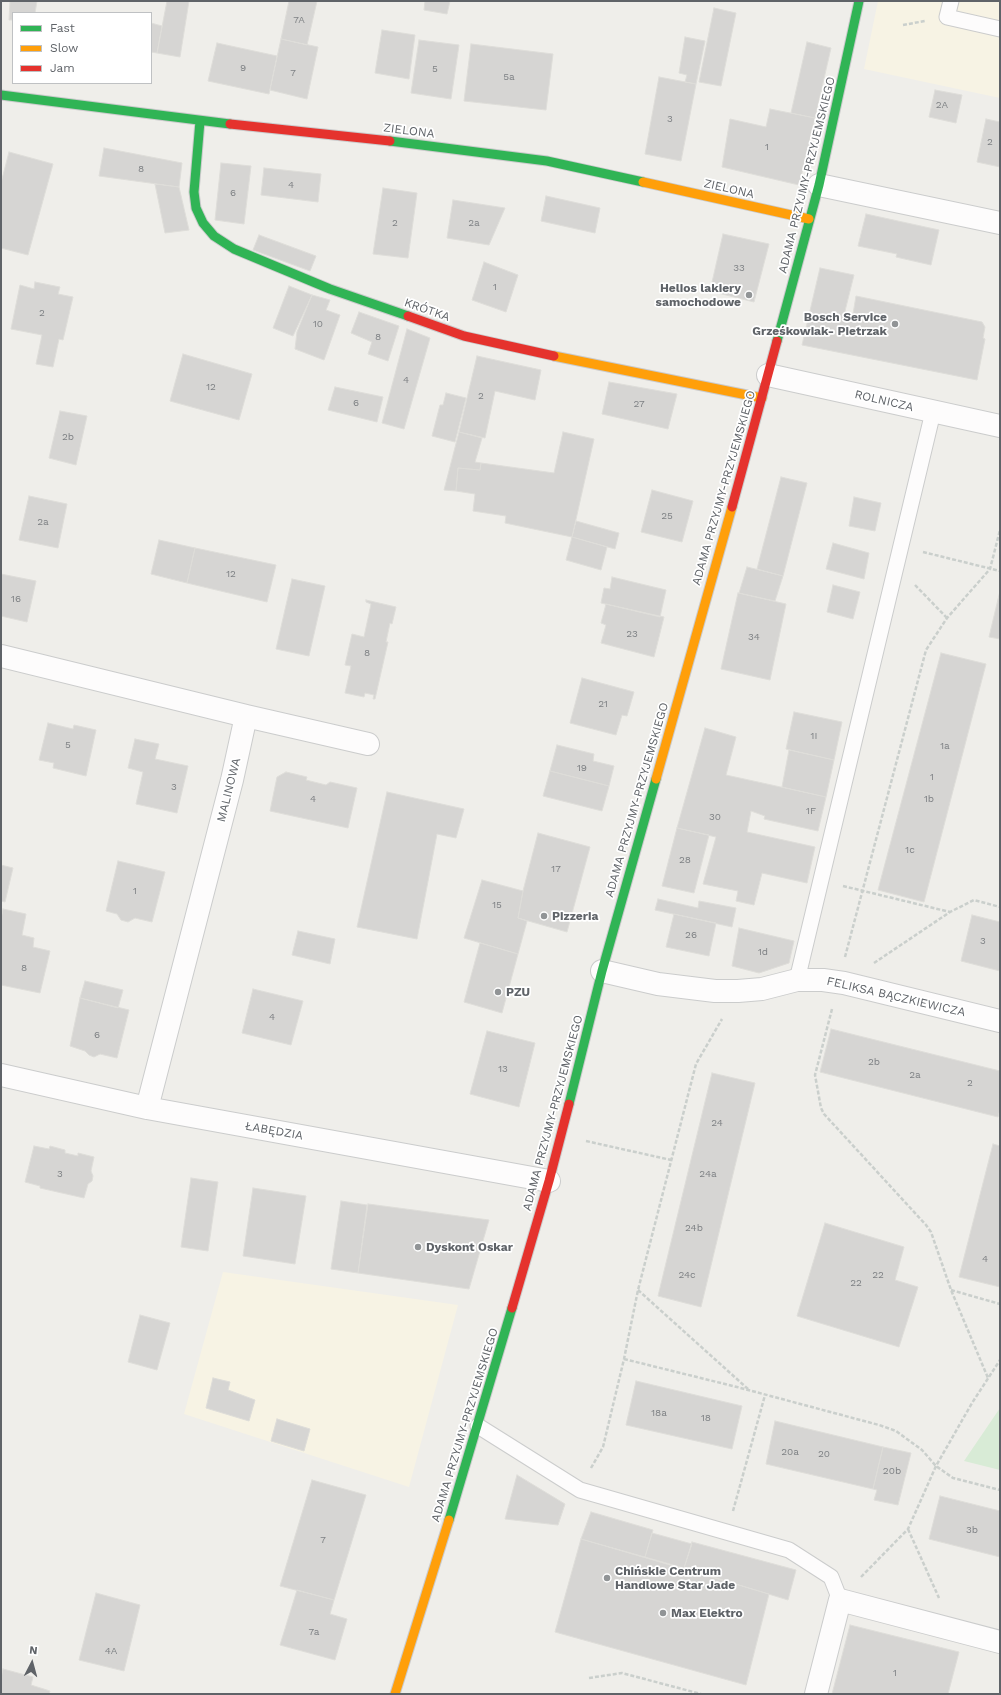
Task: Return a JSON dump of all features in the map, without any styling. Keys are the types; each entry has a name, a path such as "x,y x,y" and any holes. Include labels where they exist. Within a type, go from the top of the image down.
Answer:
{"street":[{"name":"ADAMA PRZYJMY-PRZYJEMSKIEGO","path":"396,1694 478,1426 549,1181 602,971 762,398 819,185 860,1"},
{"name":"ZIELONA","path":"1,95 200,121 392,141 547,161 809,219"},
{"name":"KRÓTKA","path":"200,121 194,192 196,208 203,223 214,236 234,249 330,289 464,336 548,355 762,398"},
{"path":"819,185 1000,222"},
{"name":"ROLNICZA","path":"768,375 1000,426"},
{"path":"1,656 246,716 368,744"},
{"name":"MALINOWA","path":"147,1108 230,787 246,716"},
{"name":"FELIKSA BĄCZKIEWICZA","path":"602,971 658,984 715,991 762,989 797,980 835,982 1000,1021"},
{"name":"ŁABĘDZIA","path":"1,1075 147,1108 549,1181"},
{"path":"816,1694 840,1600 1000,1642"}],"lane":[{"path":"951,1 947,17 1000,29"},
{"path":"797,980 933,412"},
{"path":"478,1426 580,1490 789,1550 831,1578 840,1600"}],"path":[{"path":"988,1378 951,1290 936,1245 926,1225 824,1114 815,1075 835,982 862,890 926,650 947,618 990,569 1000,530"},
{"path":"901,547 1000,571"},
{"path":"897,566 947,618"},
{"path":"821,881 950,912"},
{"path":"835,982 950,912 974,900 1000,907"},
{"path":"580,1490 603,1447 624,1359 638,1290 696,1064 738,991"},
{"path":"560,1136 672,1160"},
{"path":"638,1290 750,1391"},
{"path":"951,1290 1000,1304"},
{"path":"624,1359 879,1425 896,1431 922,1450 936,1466 953,1478 1000,1490"},
{"path":"840,1600 908,1529 936,1466 1000,1360"},
{"path":"727,1532 765,1395"},
{"path":"908,1529 954,1630"},
{"path":"589,1678 622,1673 701,1694"}],"shaded area":[{"path":"878,1 1000,1 1000,98 864,69"},
{"path":"223,1272 458,1305 409,1487 184,1414"}],"green space":[{"path":"1000,1408 1000,1470 964,1461"}],"building":[{"path":"10,1 37,1 35,12 12,12 12,20 9,20"},
{"path":"167,1 189,1 180,57 157,53"},
{"path":"289,1 317,1 307,45 281,39"},
{"path":"425,1 450,1 447,14 424,10"},
{"path":"714,8 736,13 721,86 699,82"},
{"path":"152,23 162,26 157,53 152,52"},
{"path":"382,30 415,35 409,79 375,73"},
{"path":"685,37 705,41 696,84 685,82 687,75 679,73"},
{"path":"281,39 318,47 307,99 270,90"},
{"path":"419,40 459,45 451,99 411,93"},
{"path":"807,42 831,48 815,118 791,113"},
{"path":"217,43 277,56 269,94 208,81"},
{"path":"471,44 553,54 546,110 464,101"},
{"path":"659,77 696,84 681,161 645,154"},
{"path":"935,90 962,95 956,123 929,117"},
{"path":"770,109 815,118 799,185 722,167 730,119 766,127"},
{"path":"986,119 1000,122 1000,167 977,162"},
{"path":"104,148 182,163 179,187 99,176"},
{"path":"9,152 53,164 28,255 1,248 1,183"},
{"path":"221,163 251,166 244,224 215,220"},
{"path":"264,168 321,174 318,202 261,195"},
{"path":"155,184 179,187 189,230 165,233"},
{"path":"383,188 417,193 408,258 373,254"},
{"path":"546,196 600,208 595,233 541,221"},
{"path":"453,200 505,208 489,245 447,238"},
{"path":"866,214 939,230 931,265 896,257 897,254 858,246"},
{"path":"723,234 769,244 754,302 710,291"},
{"path":"259,235 316,256 310,271 253,250"},
{"path":"484,262 518,275 506,312 472,300"},
{"name":"Bosch Service Grześkowiak- Pietrzak","path":"820,268 854,275 845,311 853,314 856,296 982,322 985,327 983,338 985,339 977,380 802,345"},
{"path":"35,282 60,287 58,294 73,297 63,340 59,339 53,367 36,364 42,335 11,329 20,285 34,289"},
{"path":"289,286 312,295 293,336 273,328"},
{"path":"312,295 330,300 326,310 340,315 324,360 295,349 297,332"},
{"path":"359,312 399,326 388,361 368,354 372,342 351,333"},
{"path":"407,329 430,338 404,429 382,423"},
{"path":"183,354 252,374 239,420 170,401"},
{"path":"477,356 541,370 535,400 495,391 485,438 459,432"},
{"path":"609,382 677,394 668,429 602,414"},
{"path":"335,387 383,397 377,422 328,410"},
{"path":"446,393 466,398 455,442 432,436 440,405 443,405"},
{"path":"60,411 87,416 76,465 49,458"},
{"path":"459,432 482,438 475,462 481,463 480,470 458,468 456,491 444,490"},
{"path":"563,432 594,439 572,537 505,523 506,516 473,511 475,494 456,491 458,468 480,470 481,463 554,473"},
{"path":"781,477 807,483 783,576 757,569"},
{"path":"652,490 693,501 682,542 641,532"},
{"path":"29,496 67,504 58,548 19,540"},
{"path":"854,497 881,503 875,531 849,526"},
{"path":"576,521 619,533 615,549 572,537"},
{"path":"572,537 607,547 601,570 566,560"},
{"path":"159,540 195,548 187,583 151,574"},
{"path":"833,543 869,553 864,579 826,569"},
{"path":"195,548 276,565 267,602 187,583"},
{"path":"747,567 783,576 775,601 739,593"},
{"path":"1,574 36,581 27,622 1,616"},
{"path":"612,577 666,590 660,617 601,603 604,588 610,589"},
{"path":"292,579 325,586 309,656 276,649"},
{"path":"833,585 860,592 853,619 827,612"},
{"path":"1000,591 1000,639 989,637"},
{"path":"738,593 786,604 770,680 721,669"},
{"path":"366,600 396,607 392,624 390,623 386,642 388,642 375,699 373,699 374,695 365,693 364,697 345,693 351,666 345,665 352,634 364,637 371,604 366,602"},
{"path":"606,604 664,617 654,657 601,643 606,625 601,623"},
{"path":"941,653 986,664 924,902 878,890"},
{"path":"582,678 634,692 627,716 622,715 616,735 570,723"},
{"path":"794,712 842,722 834,760 786,749"},
{"path":"48,723 73,729 74,725 96,730 86,776 53,768 54,763 39,760"},
{"path":"705,728 736,737 726,775 826,797 818,831 764,819 765,816 751,811 747,832 815,847 807,883 762,873 754,905 736,901 738,891 703,884 716,837 677,828"},
{"path":"135,739 159,744 155,759 188,766 177,813 136,804 143,772 128,768"},
{"path":"557,745 594,754 593,761 614,766 609,786 550,771"},
{"path":"789,750 834,760 826,797 782,787"},
{"path":"550,771 609,786 602,811 543,796"},
{"path":"286,772 307,777 306,780 326,785 330,782 357,788 348,828 270,811 277,777"},
{"path":"387,792 464,809 456,838 437,834 417,939 357,927"},
{"path":"677,828 709,835 694,893 662,886"},
{"path":"538,833 590,847 567,932 518,918 523,891"},
{"path":"118,861 165,872 152,922 135,918 128,922 121,920 117,914 106,911"},
{"path":"1,865 13,868 5,902 1,901"},
{"path":"482,880 523,891 518,918 527,921 518,954 464,938"},
{"path":"658,899 698,908 699,901 736,908 732,927 655,910"},
{"path":"3,909 26,914 22,935 34,938 33,947 50,951 40,993 1,985 1,919"},
{"path":"674,914 716,923 709,956 666,947"},
{"path":"972,915 1000,922 1000,971 961,961"},
{"path":"739,928 794,941 789,963 759,973 732,966"},
{"path":"298,931 335,939 330,964 292,955"},
{"path":"480,943 518,954 502,1013 464,1002"},
{"path":"85,981 123,990 118,1008 80,998"},
{"path":"253,989 303,1001 291,1045 242,1033"},
{"path":"80,998 129,1010 117,1058 100,1054 94,1057 85,1051 70,1046"},
{"path":"831,1029 1000,1071 1000,1109 998,1117 820,1072"},
{"path":"487,1031 535,1043 519,1107 470,1094"},
{"path":"712,1073 755,1083 701,1307 658,1296"},
{"path":"993,1144 1000,1146 1000,1287 959,1277"},
{"path":"34,1146 49,1149 50,1146 65,1150 65,1153 78,1156 78,1153 94,1157 91,1171 93,1176 92,1181 88,1184 84,1198 40,1188 40,1186 25,1182"},
{"path":"191,1178 218,1182 208,1251 181,1247"},
{"path":"253,1188 306,1196 295,1264 243,1256"},
{"path":"341,1201 367,1205 358,1273 331,1269"},
{"path":"368,1204 489,1220 469,1289 358,1273"},
{"path":"825,1223 904,1247 895,1280 918,1287 899,1347 797,1316"},
{"path":"140,1315 170,1323 157,1370 128,1362"},
{"path":"213,1378 230,1382 228,1390 255,1400 249,1421 206,1408"},
{"path":"636,1381 742,1406 732,1449 626,1425"},
{"path":"277,1419 310,1429 304,1451 271,1441"},
{"path":"775,1421 883,1447 873,1489 766,1464"},
{"path":"883,1447 911,1453 898,1505 874,1500 877,1490 873,1489"},
{"path":"517,1475 565,1504 558,1525 505,1519"},
{"path":"312,1480 366,1495 334,1600 280,1586"},
{"path":"940,1496 1000,1511 1000,1557 929,1539"},
{"path":"591,1512 653,1530 645,1557 581,1539"},
{"path":"652,1533 692,1544 684,1568 645,1557"},
{"name":"Max Elektro","path":"581,1539 769,1594 746,1685 555,1632"},
{"path":"692,1542 796,1570 788,1600 684,1568"},
{"path":"297,1590 334,1600 330,1614 347,1619 335,1660 280,1645"},
{"path":"96,1593 140,1605 124,1671 79,1660"},
{"path":"850,1625 959,1652 948,1694 832,1694"},
{"path":"3,1669 33,1677 31,1685 50,1691 49,1694 1,1694 1,1678"}],"traffic: fast":[{"path":"777,341 819,185 859,1"},
{"path":"1,95 230,124"},
{"path":"200,121 194,192 196,208 203,223 214,236 234,249 330,289 408,316"},
{"path":"390,141 547,161 643,182"},
{"path":"569,1104 602,971 656,779"},
{"path":"449,1520 512,1308"}],"traffic: slow":[{"path":"643,182 809,219"},
{"path":"554,356 762,398"},
{"path":"656,779 732,507"},
{"path":"395,1694 449,1520"}],"traffic: jam":[{"path":"230,124 390,141"},
{"path":"408,316 464,336 554,356"},
{"path":"732,507 777,341"},
{"path":"512,1308 549,1181 569,1104"}],"place":[{"name":"Helios lakiery samochodowe","path":"749,295"},
{"name":"Bosch Service Grześkowiak- Pietrzak","path":"895,324"},
{"name":"Pizzeria","path":"544,916"},
{"name":"PZU","path":"498,992"},
{"name":"Dyskont Oskar","path":"418,1247"},
{"name":"Chińskie Centrum Handlowe Star Jade","path":"607,1578"},
{"name":"Max Elektro","path":"663,1613"}]}
